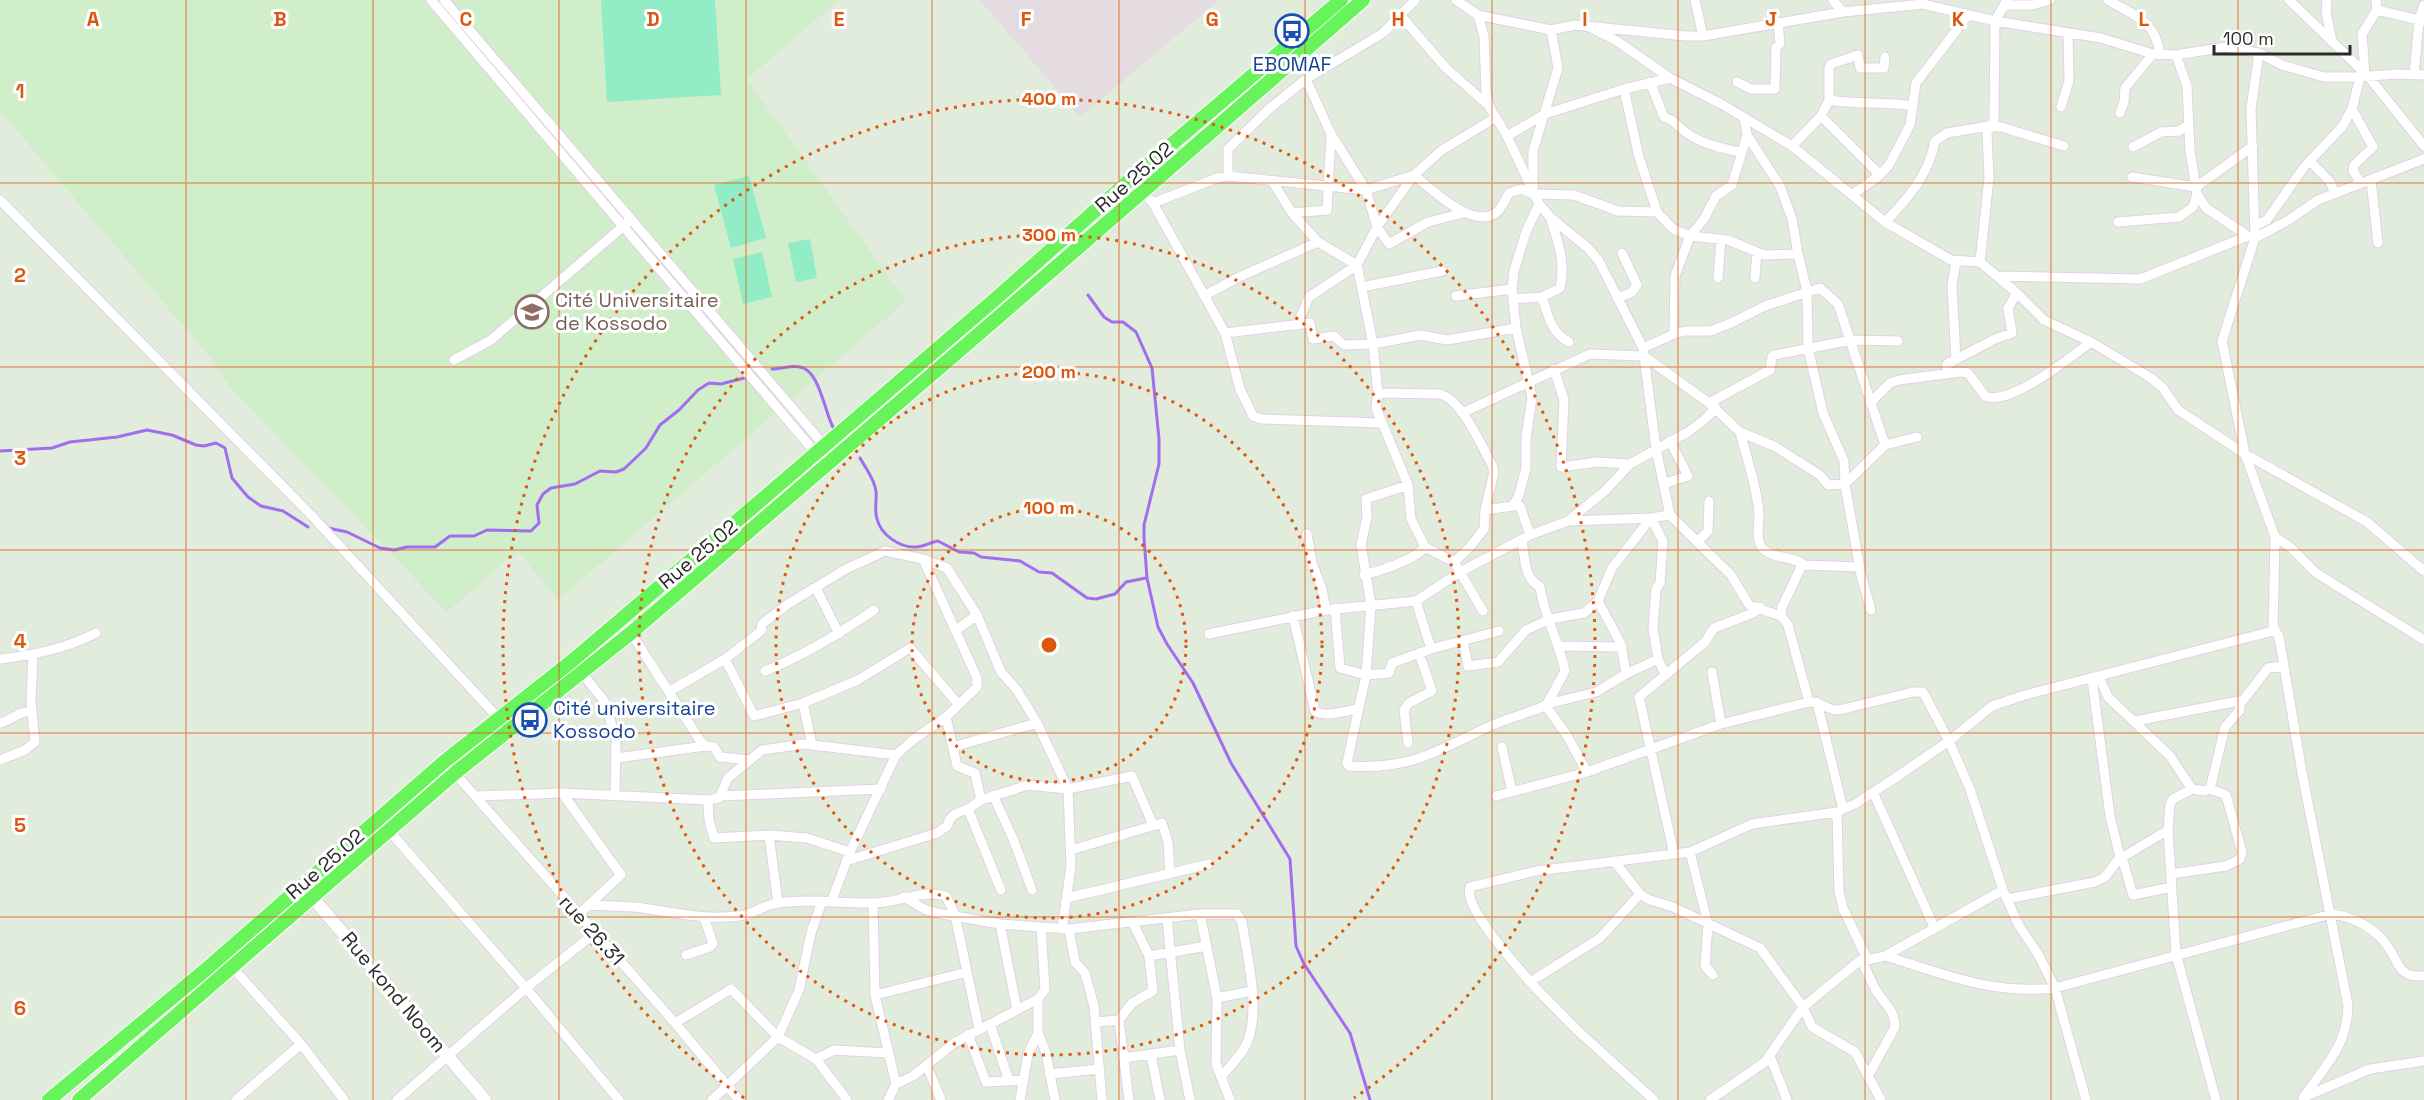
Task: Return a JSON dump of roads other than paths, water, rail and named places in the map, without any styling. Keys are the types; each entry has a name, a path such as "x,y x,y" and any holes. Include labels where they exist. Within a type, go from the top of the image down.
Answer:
{"main road":[{"name":"Rue 25.02","path":"49,1100 203,972 445,761 572,661 993,302 1132,178 1341,0"},
{"name":"Rue 25.02","path":"79,1100 313,899 455,773 631,633 1363,0"}],"street":[{"path":"431,0 627,223 830,461"},
{"path":"444,0 627,223"},
{"path":"1228,176 1228,149 1269,109 1306,79 1383,33 1415,0"},
{"path":"1456,0 1478,15 1551,30 1575,25 1670,36 1703,36 1778,22 1923,2 1995,21 2101,38 2156,54 2176,55 2218,46 2259,53 2282,65 2324,77 2419,75 2424,5"},
{"path":"1695,0 1703,36"},
{"path":"1833,0 1843,12"},
{"path":"1980,262 1989,178 1986,139 1989,126 1994,120 1995,21 2006,2 2032,5 2050,0"},
{"path":"2108,0 2140,18 2158,38 2156,54 2125,88 2120,113"},
{"path":"2289,0 2364,75 2424,146"},
{"path":"2327,0 2326,11 2332,42"},
{"path":"2255,226 2267,220 2352,109 2364,75 2362,34 2377,5 2422,21"},
{"path":"1478,15 1484,36 1486,93 1489,106 1507,136 1539,204 1551,218 1589,249 1599,261 1643,352 1656,449 1670,515 1731,575 1749,605 1781,616 1789,628 1813,702 1840,811 1839,892 1843,908 1878,993 1890,1009 1895,1022 1895,1027 1868,1076"},
{"path":"1852,195 1880,175 1889,165 1910,125 1916,83 1968,15"},
{"path":"1401,16 1446,68 1489,106"},
{"path":"1737,82 1752,89 1775,89 1776,47 1780,44 1778,22"},
{"path":"1589,27 1617,41 1670,78 1744,117 1792,146 1885,222 1956,261 1980,262 2017,293 2044,320 2091,342 2151,378 2163,388 2178,410 2245,454 2367,522 2424,571"},
{"path":"1533,194 1533,151 1558,68 1551,30"},
{"path":"2061,107 2069,81 2068,33"},
{"path":"2259,53 2251,109 2255,226 2222,342 2245,454 2275,537 2272,596 2274,628 2279,637 2302,773 2349,1005 2348,1020 2334,1058 2301,1099"},
{"path":"1792,146 1821,116 1829,100 1831,64 1858,55 1860,68 1884,68 1885,57"},
{"path":"2118,222 2179,217 2193,207 2196,191 2188,125 2187,86 2176,55"},
{"path":"1507,136 1545,114 1624,88 1670,78"},
{"path":"1306,79 1331,134 1366,190 1377,227 1389,244 1428,222 1463,213"},
{"path":"1650,82 1664,117 1676,121 1683,131 1720,149 1740,152"},
{"path":"1624,88 1639,157 1657,212 1673,230 1690,236 1721,239 1764,255 1798,255"},
{"path":"1256,93 1269,109"},
{"path":"1829,100 1849,104 1891,102 1912,106"},
{"path":"2352,109 2373,147 2354,165 2353,171 2361,183"},
{"path":"1821,116 1880,175"},
{"path":"1744,117 1747,135 1783,193 1792,219 1807,291 1808,348 1823,413 1844,461 1845,484 1860,567 1871,610"},
{"path":"1297,325 1309,297 1357,265 1377,227 1414,175 1442,150 1495,118"},
{"path":"2133,147 2161,132 2179,131 2188,125"},
{"path":"1885,222 1904,203 1915,187 1932,155 1935,141 1947,133 1989,126 2001,127 2064,146"},
{"path":"1292,213 1326,211 1331,134"},
{"path":"1674,334 1675,276 1690,236 1704,219 1716,196 1732,185 1740,152 1747,135"},
{"path":"2196,191 2253,146"},
{"path":"1997,276 2140,279 2251,237 2288,221 2318,200 2424,159"},
{"path":"2310,161 2330,182 2335,193"},
{"path":"1414,175 1463,213 1475,216 1489,216 1498,211 1509,193 1521,189 1533,194 1574,195 1615,210 1657,212"},
{"path":"1153,203 1216,178 1228,176 1366,190 1414,175"},
{"path":"2132,177 2196,191 2206,208 2251,237"},
{"path":"1132,178 1153,203 1225,333 1240,389 1250,413 1256,418 1326,423 1380,423"},
{"path":"2371,180 2378,243"},
{"path":"1272,181 1292,213 1318,242 1357,265 1373,344 1378,393 1376,408 1380,423 1408,485 1411,519 1425,547 1454,562 1483,611"},
{"path":"0,200 313,517 509,729"},
{"path":"1513,506 1519,495 1526,468 1526,438 1532,397 1516,328 1513,294 1514,271 1526,232 1539,204"},
{"path":"1456,296 1513,294 1542,297 1557,290 1561,285 1562,252 1551,218"},
{"path":"454,360 491,340 627,223"},
{"path":"1718,278 1721,239"},
{"path":"1204,296 1237,278 1318,242"},
{"path":"1755,278 1756,252"},
{"path":"1617,298 1631,293 1637,285 1623,253"},
{"path":"1956,261 1952,285 1956,360"},
{"path":"1362,287 1442,270"},
{"path":"1462,413 1554,369 1593,354 1643,352 1674,334 1685,331 1710,331 1765,306 1820,288 1838,304 1852,340 1885,445"},
{"path":"1947,373 1947,364 1995,339 2012,333 2008,308 2017,293"},
{"path":"1542,297 1551,326 1560,337 1569,342"},
{"path":"1225,333 1310,323 1313,339 1334,336 1344,345 1373,344 1421,335 1448,340 1516,328"},
{"path":"1209,634 1330,609 1416,601 1460,572 1526,538 1568,521 1606,490 1630,464 1704,420 1712,405 1770,370 1774,355 1852,340 1898,341"},
{"path":"1872,400 1890,383 1947,373 1968,373 1984,396 1994,399 2022,389 2091,342"},
{"path":"1643,352 1712,405 1740,432 1774,446 1820,475 1828,485 1845,484 1885,445 1917,437"},
{"path":"1554,369 1564,400 1561,467 1597,462 1630,464"},
{"path":"1378,393 1440,394 1454,401 1493,468 1484,529 1454,562"},
{"path":"1740,432 1753,481 1758,511 1759,543 1764,549 1803,564 1860,567"},
{"path":"1664,484 1688,476 1670,441"},
{"path":"1408,485 1366,500 1367,517 1361,545 1364,575 1371,605 1366,675 1347,763 1351,766 1386,766 1406,763 1455,745 1492,725 1546,705 1596,692 1658,659"},
{"path":"1698,542 1708,531 1709,501"},
{"path":"1485,510 1520,506 1526,538 1526,570 1532,581 1540,587 1543,605 1550,619 1565,670 1546,705"},
{"path":"1568,521 1651,518 1670,515"},
{"path":"1463,640 1468,666 1498,662 1526,630 1550,619 1584,613 1598,601 1612,568 1651,518"},
{"path":"1651,518 1663,541 1660,583 1656,589 1653,628 1658,659 1665,674"},
{"path":"1307,534 1312,564 1330,609 1340,668 1366,675 1389,673 1392,663 1431,649 1499,631"},
{"path":"2275,537 2289,546 2316,573 2422,638"},
{"path":"1364,575 1394,567 1425,547"},
{"path":"670,691 725,659 761,631 762,624 768,618 846,569 885,551 923,559 947,568 977,615 1001,672 1017,690 1037,723 1068,789 1071,850 1066,929 1075,962 1085,973 1096,1022 1102,1100"},
{"path":"712,1100 778,1037 799,990 811,933 882,789 896,755 946,717 977,687 977,678 923,559"},
{"path":"1781,616 1783,604 1803,564"},
{"path":"816,588 839,634"},
{"path":"1416,601 1431,649"},
{"path":"1598,601 1622,647 1626,674"},
{"path":"1674,854 1639,697 1705,642 1714,628 1753,613 1760,607"},
{"path":"765,671 797,658 839,634 874,610"},
{"path":"955,631 977,615"},
{"path":"1293,616 1315,711 1328,714 1358,709"},
{"path":"1654,1100 1576,1029 1530,982 1481,920 1468,894 1470,887 1536,871 1690,852 1752,824 1840,811 1874,792 1949,741 1992,706 2025,695 2271,633 2274,628"},
{"path":"0,659 33,655 96,633"},
{"path":"631,633 701,742 706,746"},
{"path":"1558,646 1622,647"},
{"path":"725,659 754,716 803,703 858,680 910,648 959,705"},
{"path":"1408,743 1404,710 1409,703 1432,691 1419,653"},
{"path":"0,760 25,750 35,742 32,711 33,655"},
{"path":"2210,789 2225,727 2240,710 2241,703 2268,668 2284,666"},
{"path":"581,672 605,702 616,740 615,795"},
{"path":"1712,672 1721,724"},
{"path":"2095,678 2108,697 2170,756 2192,789"},
{"path":"2095,678 2110,816 2133,895 2172,887"},
{"path":"1496,796 1587,772 1721,724 1813,702 1839,710 1920,691 1924,694 1949,741 1970,789 2005,895 2020,929 2040,958 2055,988 2086,1100"},
{"path":"2135,721 2239,701 2241,703"},
{"path":"803,703 812,745"},
{"path":"1546,705 1566,734 1587,772"},
{"path":"0,723 4,723 21,712 32,711"},
{"path":"946,717 958,766 975,773 981,800"},
{"path":"953,747 1037,723"},
{"path":"721,796 728,778 762,750 812,745 896,755"},
{"path":"616,758 706,746 714,747 720,756 749,760"},
{"path":"1502,747 1512,792"},
{"name":"rue 26.31","path":"445,761 675,1023 739,1100"},
{"path":"708,800 709,820 714,838 769,836 814,840 848,856 937,833 947,826 956,812 968,809 993,795 1028,785 1068,789 1132,776 1153,825"},
{"path":"476,796 562,793 708,800 721,796 882,789"},
{"path":"2171,874 2226,866 2238,861 2241,857 2242,852 2227,797 2210,789 2204,791 2192,789 2172,801 2168,830 2176,954 2216,1100"},
{"path":"1874,792 1935,929"},
{"path":"562,793 620,874 619,878 578,915"},
{"path":"993,795 1014,841 1032,890"},
{"path":"968,809 1001,890"},
{"path":"378,818 526,988 619,1100"},
{"path":"1071,850 1163,823 1168,842 1170,874"},
{"path":"1710,1100 1761,1066 1803,1007 1864,960 1885,956 2005,895 2095,882 2105,877 2121,857 2168,830"},
{"path":"769,836 778,903"},
{"path":"1690,852 1708,924 1705,966 1713,975"},
{"path":"1614,861 1640,894 1760,948 1803,1007 1812,1028 1855,1052 1881,1100"},
{"path":"1067,898 1209,864"},
{"name":"Rue kond Noom","path":"302,885 485,1100"},
{"path":"588,905 643,908 704,918 742,916 763,906 778,903 827,900 886,903 904,897 930,893 946,896 955,915 979,1029"},
{"path":"1530,982 1600,938 1640,894"},
{"path":"904,897 928,911 1000,924 1066,929 1233,912 1240,917 1252,991 1251,1020 1247,1043 1221,1077"},
{"path":"873,903 875,995 887,1053 897,1084"},
{"path":"1200,914 1217,998 1216,1058 1230,1100"},
{"path":"1885,956 1986,987 2024,991 2055,988 2331,914 2344,915 2363,925 2388,946 2403,971 2408,975 2424,976"},
{"path":"686,955 710,947 713,943 704,918"},
{"path":"1167,918 1180,1050 1190,1100"},
{"path":"1129,1100 1119,1020 1132,1003 1153,991 1149,956 1133,923"},
{"path":"1000,924 1017,1010"},
{"path":"888,1100 897,1084 927,1066 954,1042 1038,999 1045,989 1041,927"},
{"path":"397,1100 526,988 595,933"},
{"path":"1149,956 1207,946"},
{"path":"232,967 300,1044 344,1100"},
{"path":"875,995 967,972"},
{"path":"675,1023 731,989 778,1037 816,1059 847,1100"},
{"path":"1217,998 1252,991"},
{"path":"1038,999 1038,1033 1046,1053 1054,1100"},
{"path":"1096,1022 1119,1020"},
{"path":"990,1023 1009,1081"},
{"path":"1020,1100 1028,1054 1038,1033"},
{"path":"969,1034 986,1082 1024,1080"},
{"path":"236,1100 300,1044"},
{"path":"816,1059 834,1050 887,1053"},
{"path":"1123,1058 1180,1050"},
{"path":"1151,1055 1160,1100"},
{"path":"1770,1056 1787,1100"},
{"path":"2301,1099 2370,1068 2424,1061"},
{"path":"927,1066 941,1100"},
{"path":"1049,1074 1100,1069"}],"waterway":[{"path":"1088,295 1104,317 1112,322 1123,322 1136,332 1152,368 1159,439 1159,464 1144,525 1144,538 1147,578 1158,627 1193,683 1231,763 1290,859 1296,946 1304,964 1350,1033 1370,1100"},
{"path":"772,369 800,367 807,370 817,384 834,429"},
{"path":"328,528 347,532 380,548 394,550 407,547 435,547 450,536 474,536 487,530 531,531 539,523 537,505 543,494 551,488 575,484 600,471 616,472 624,469 646,448 660,425 679,410 698,390 709,383 721,384 748,377"},
{"path":"0,451 52,448 70,442 117,437 147,430 172,435 196,445 216,443 225,448 232,478 248,497 261,506 283,511 308,527"},
{"path":"860,458 875,486 879,525 898,543 916,547 938,541 959,552 1020,561 1039,572 1052,573 1087,598 1096,599 1115,594 1126,582 1146,578"}],"place":[{"name":"EBOMAF","path":"1292,31"},
{"name":"Cité Universitaire de Kossodo","path":"532,312"},
{"name":"Cité universitaire Kossodo","path":"530,720"}]}
